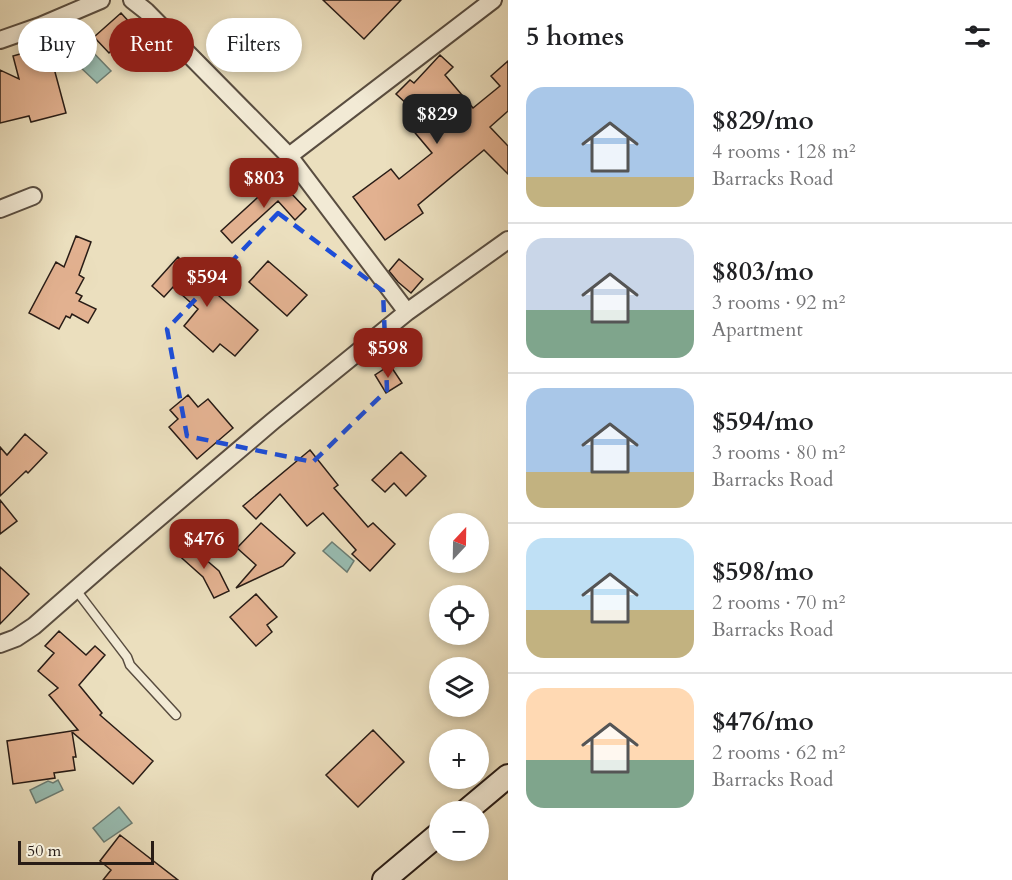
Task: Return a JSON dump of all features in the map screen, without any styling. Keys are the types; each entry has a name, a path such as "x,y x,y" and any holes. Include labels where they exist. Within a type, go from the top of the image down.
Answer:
{"main road":[{"path":"478,801 508,776"},
{"path":"384,880 429,842"}],"street":[{"path":"0,40 101,0"},
{"path":"132,0 146,11 289,156 407,312"},
{"path":"289,156 493,0"},
{"path":"0,209 33,196"},
{"path":"0,644 16,638 34,626 273,421 407,312 508,240"}],"lane":[{"path":"76,590 127,657 136,673 176,715"}],"highlighted area":[{"path":"278,213 383,291 387,390 313,462 187,436 167,329"}],"water":[{"path":"97,56 110,72 97,83 85,72 97,72"},
{"path":"332,542 354,561 347,572 323,551"},
{"path":"58,780 63,790 36,803 30,790 48,781 53,783"},
{"path":"119,807 132,823 104,842 93,828"}],"building":[{"path":"323,0 401,0 364,39"},
{"path":"121,13 126,18 115,18"},
{"path":"109,24 109,53 97,40 97,34"},
{"path":"18,55 18,72 55,72 66,113 31,122 29,116 0,123 0,70 19,79 13,56"},
{"path":"440,55 453,67 445,75 473,108 500,86 491,76 508,61 508,111 490,127 508,146 508,174 484,150 418,205 423,213 385,240 353,197 391,169 399,179 432,153 411,128 422,118 396,94 410,80 414,83"},
{"path":"280,177 291,189 289,191 306,209 295,220 278,201 232,243 221,231"},
{"path":"76,236 91,242 79,275 84,278 76,293 82,296 79,301 96,309 88,323 72,314 70,318 66,316 59,329 29,313 56,262 64,267"},
{"path":"178,257 196,273 201,267 225,289 219,296 258,330 235,356 220,344 213,352 184,326 198,309 173,287 164,297 152,286"},
{"path":"399,259 423,279 411,293 389,271"},
{"path":"268,261 307,295 287,316 249,282"},
{"path":"390,365 402,383 386,393 375,375"},
{"path":"188,395 198,407 208,399 233,428 197,459 169,427 178,419 170,410"},
{"path":"25,434 47,453 28,473 26,471 0,496 0,447 7,455"},
{"path":"310,450 338,485 334,488 368,527 373,523 395,544 370,571 352,554 356,550 323,513 307,526 280,494 256,519 243,506"},
{"path":"401,452 426,476 406,496 394,483 385,492 372,480"},
{"path":"0,500 17,521 0,534"},
{"path":"261,523 295,553 283,566 236,588 256,565 237,548"},
{"path":"184,541 219,571 229,591 214,598 203,577 175,552"},
{"path":"0,567 29,594 0,624"},
{"path":"256,594 277,617 267,625 272,632 256,646 230,617"},
{"path":"59,631 86,655 95,646 105,655 79,685 102,713 100,715 153,761 133,784 72,732 76,757 73,757 75,770 54,773 55,778 13,784 7,741 78,730 49,695 58,688 38,671 54,653 45,646"},
{"path":"373,730 404,762 358,807 326,775"},
{"path":"120,835 178,880 103,880 111,870 100,861"}]}
